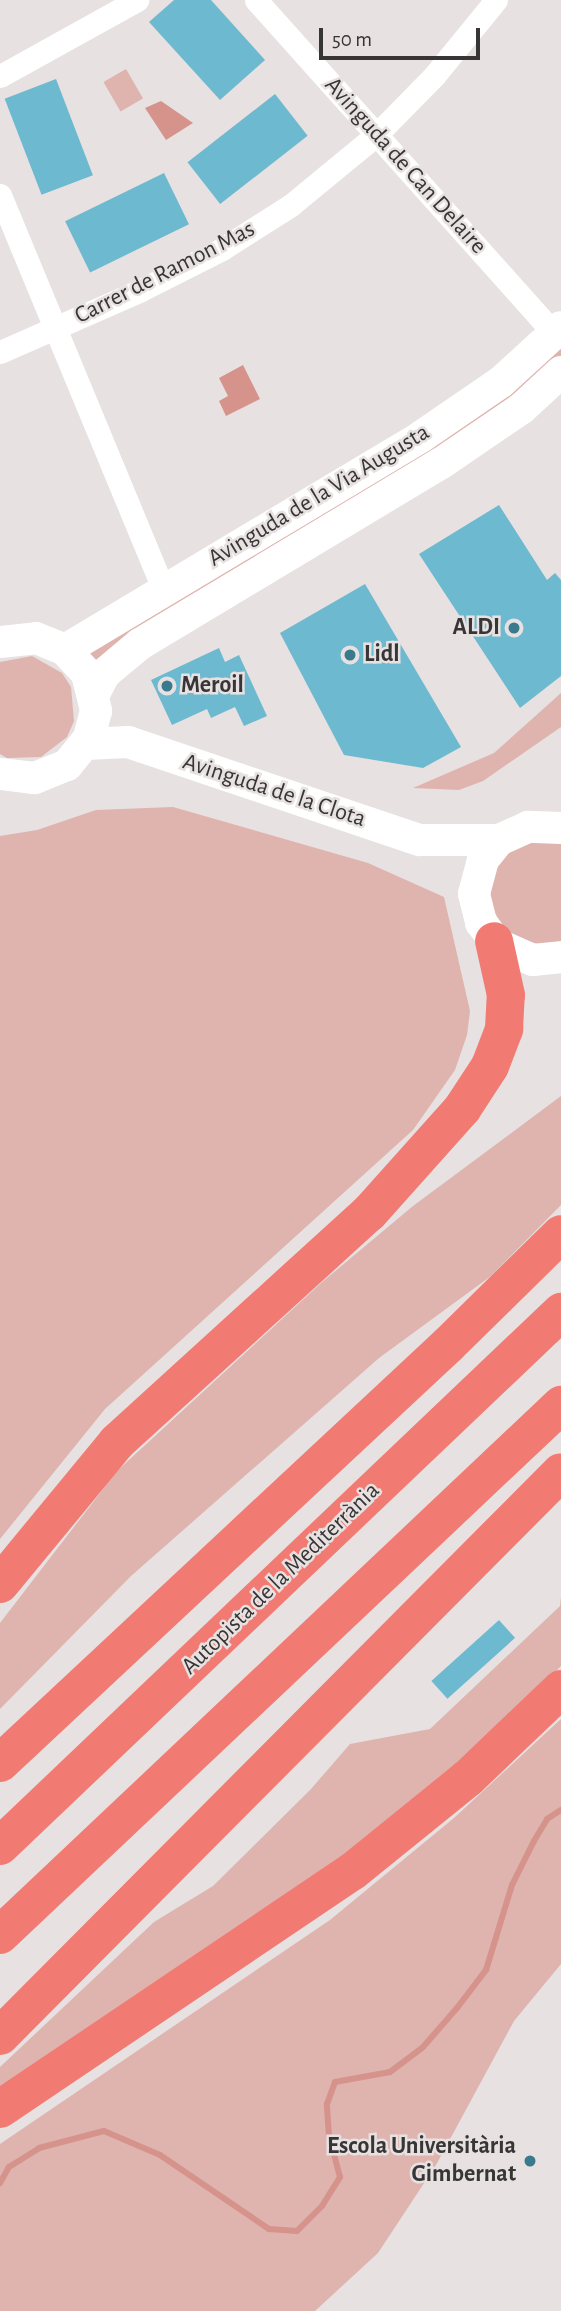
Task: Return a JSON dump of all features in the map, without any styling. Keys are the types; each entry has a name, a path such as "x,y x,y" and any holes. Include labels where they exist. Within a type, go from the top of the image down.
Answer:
{"highway":[{"path":"0,1584 117,1442 369,1213 462,1109 490,1066 504,1029 506,995 494,941"},
{"path":"0,1763 421,1371 561,1234"},
{"path":"127,1725 383,1447 561,1267"},
{"name":"Autopista de la Mediterrània","path":"0,1846 561,1312"},
{"path":"0,1935 561,1405"},
{"path":"0,2036 561,1472"},
{"path":"0,2109 353,1871 468,1778 561,1689"}],"street":[{"path":"0,76 137,0"},
{"name":"Avinguda de Can Delaire","path":"256,0 558,330"},
{"name":"Carrer de Ramon Mas","path":"0,352 222,249 291,205 377,134 433,76 496,0"},
{"path":"0,195 164,590"},
{"name":"Avinguda de la Via Augusta","path":"65,650 422,436 501,382 558,330"},
{"name":"Avinguda de la Via Augusta","path":"0,774 28,779 48,775 67,765 92,718 104,674 140,644 440,464 522,408 561,372"},
{"path":"0,642 36,638 65,650 84,668 92,718"},
{"name":"Avinguda de la Clota","path":"92,718 128,742 420,840 499,840"},
{"path":"474,894 479,868 499,840 528,827 561,828"},
{"name":"Avinguda de la Clota","path":"420,840 458,871 474,894 478,916 494,941"},
{"path":"494,941 526,958 561,957"}],"shaded area":[{"path":"126,69 143,98 120,111 103,82"},
{"path":"161,101 193,123 166,140 145,108"},
{"path":"561,340 561,358 548,371 435,453 96,665 87,652"},
{"path":"243,365 260,399 226,416 219,401 228,396 219,378"},
{"path":"32,656 62,673 71,687 74,721 67,737 41,757 7,758 0,754 0,662"},
{"path":"561,693 561,727 483,781 459,790 413,788 494,753"},
{"path":"173,807 368,863 444,897 470,1011 467,1035 455,1070 413,1130 105,1409 0,1539 0,836 37,830 96,810"},
{"path":"532,840 561,843 561,942 543,946 508,934 489,903 489,885 503,855"},
{"path":"561,1096 561,1205 491,1276 379,1358 131,1576 0,1709 0,1623 117,1471 321,1283 413,1206"},
{"path":"561,1597 561,1666 463,1763 342,1860 0,2096 0,2067 154,1922 213,1886 311,1789 350,1744 430,1729 560,1606"},
{"path":"561,1719 561,1964 514,2021 436,2165 378,2253 315,2311 0,2311 0,2144 330,1920 454,1818"}],"building":[{"path":"174,0 211,0 265,60 220,100 149,22"},
{"path":"56,79 93,175 42,195 5,99"},
{"path":"275,94 308,136 220,204 188,162"},
{"path":"164,173 189,224 90,272 65,221"},
{"name":"ALDI","path":"499,505 547,580 555,573 561,580 561,676 520,708 419,554"},
{"name":"Lidl","path":"365,584 461,747 423,768 344,755 280,633"},
{"path":"219,648 225,662 239,655 267,716 244,726 235,707 211,718 207,709 172,725 151,680"},
{"path":"499,1620 515,1638 447,1699 431,1681"}],"waterway":[{"path":"0,2183 9,2167 39,2148 104,2131 160,2155 269,2229 297,2231 322,2206 340,2177 329,2136 327,2104 335,2082 390,2072 423,2047 457,2008 486,1970 512,1885 534,1841 547,1819 561,1810"}],"place":[{"name":"ALDI","path":"514,628"},
{"name":"Lidl","path":"350,655"},
{"name":"Meroil","path":"167,686"},
{"name":"Escola Universitària Gimbernat","path":"530,2161"}]}
